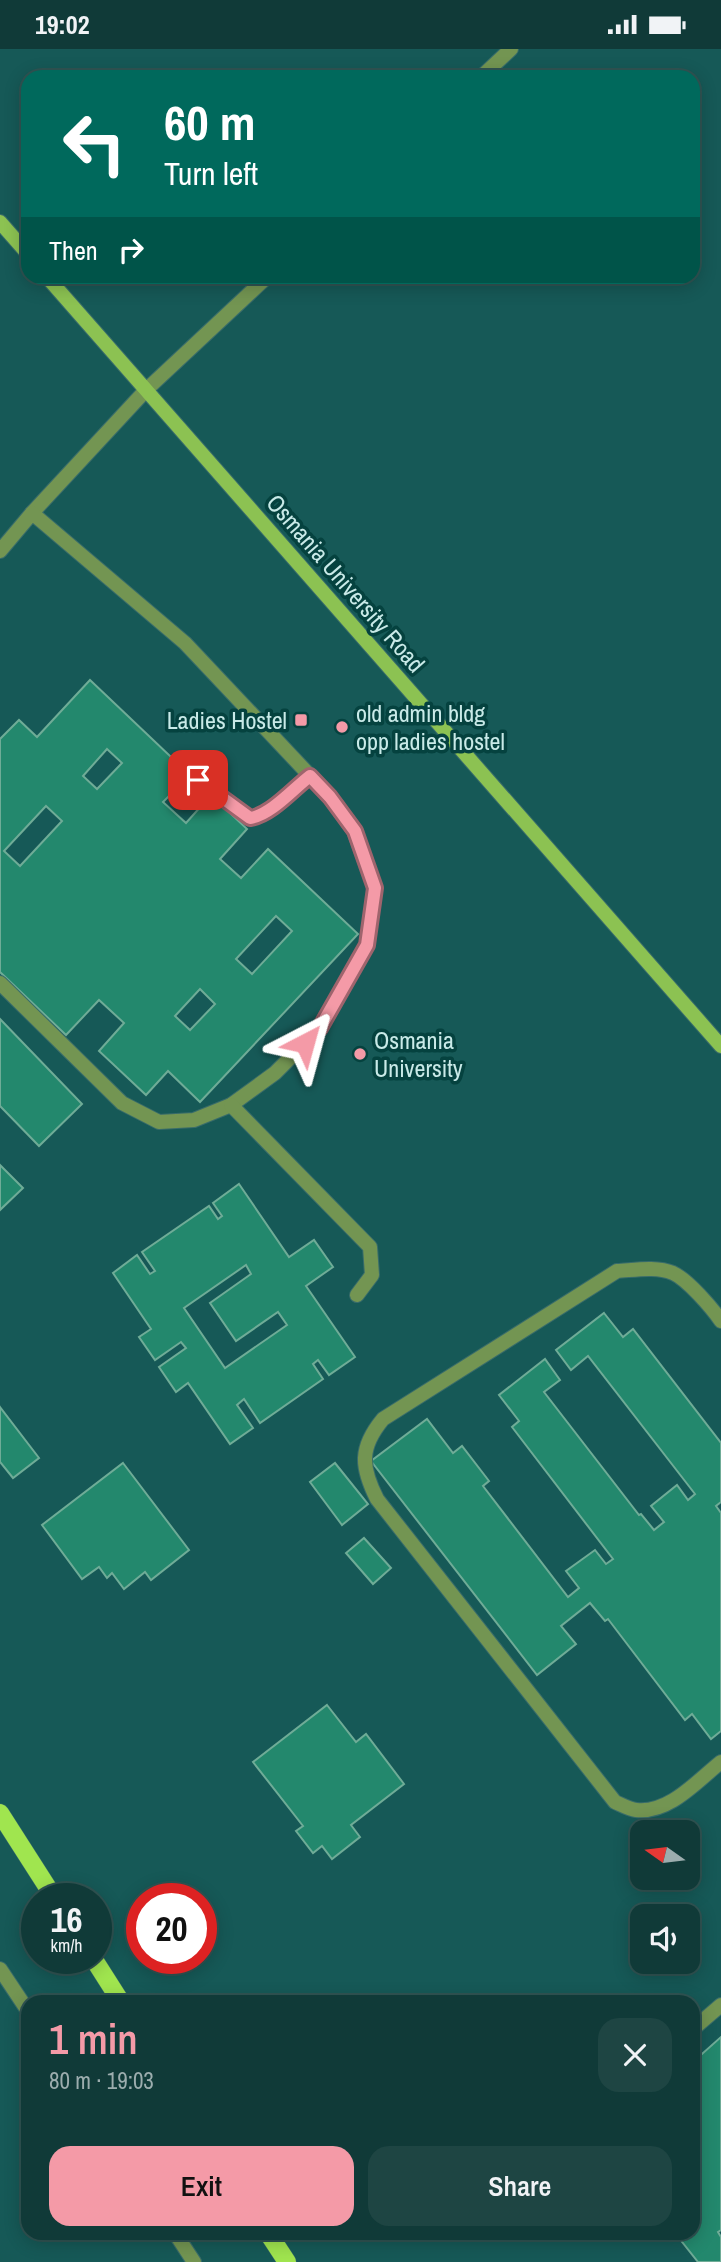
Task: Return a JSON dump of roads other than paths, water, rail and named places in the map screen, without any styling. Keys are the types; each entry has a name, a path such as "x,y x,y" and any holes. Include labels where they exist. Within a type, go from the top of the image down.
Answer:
{"main road":[{"path":"0,222 21,246"},
{"name":"Osmania University Road","path":"53,284 721,1046"},
{"path":"0,1813 45,1883"},
{"path":"103,1974 117,1995"},
{"path":"273,2240 287,2262"}],"street":[{"path":"488,70 511,49"},
{"path":"0,551 146,390 260,284"},
{"path":"0,983 122,1103 159,1122 194,1120 231,1105 275,1073 320,1028 367,945 375,888 355,831 330,797 184,643 32,513"},
{"path":"198,780 250,818 265,812 310,776"},
{"path":"231,1105 370,1247 372,1275 357,1295"},
{"path":"721,1321 708,1303 675,1274 650,1269 617,1272 383,1419 371,1434 364,1454 366,1477 377,1499 615,1802 634,1810 655,1809 678,1797 721,1762"},
{"path":"0,1969 21,2000"},
{"path":"700,2023 721,2005"},
{"path":"180,2240 194,2262"}],"place":[{"name":"Ladies Hostel","path":"301,720"},
{"name":"old admin bldg opp ladies hostel","path":"342,727"},
{"name":"Osmania University","path":"360,1054"}]}
